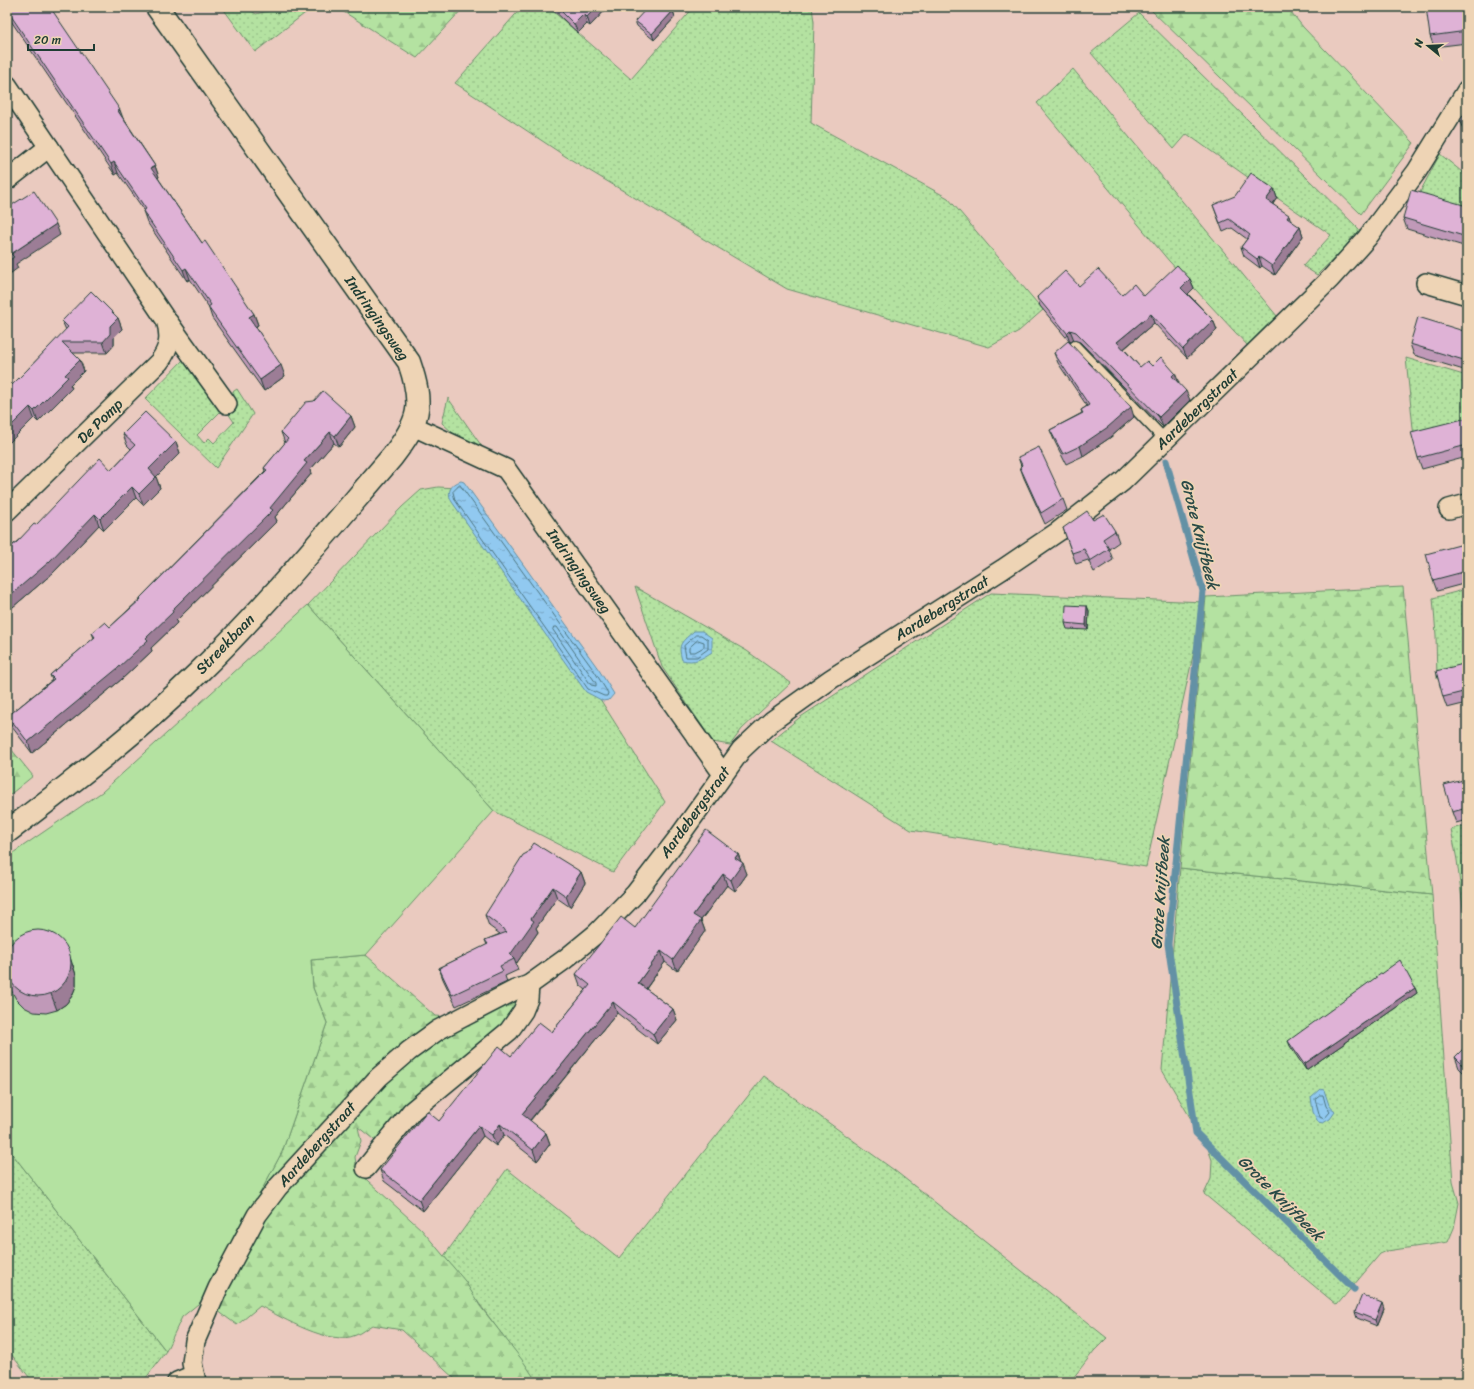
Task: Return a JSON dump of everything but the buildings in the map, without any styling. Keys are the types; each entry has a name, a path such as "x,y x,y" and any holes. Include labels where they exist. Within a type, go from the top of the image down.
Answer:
{"street":[{"name":"Indringingsweg","path":"157,7 409,362 417,385 418,398 413,426 506,469 723,774"},
{"name":"De Pomp","path":"7,85 166,320 227,404"},
{"name":"Aardebergstraat","path":"189,1380 193,1352 212,1301 257,1215 278,1187 379,1077 409,1051 448,1024 515,990 529,985 583,946 618,913 678,838 723,774 755,736 789,708 831,678 1003,569 1059,531 1123,481 1330,280 1367,238 1417,171 1467,90"},
{"path":"7,180 49,147"},
{"path":"1426,284 1467,295"},
{"name":"De Pomp","path":"7,510 159,362 166,352 170,341 166,320"},
{"name":"Streekbaan","path":"7,832 122,741 198,673 264,604 387,463 408,436 413,426"},
{"path":"366,1168 412,1111 509,1031 523,1011 528,999 529,985"}],"lane":[{"path":"1075,346 1165,440"}],"green space":[{"path":"222,7 246,7 256,14 284,7 313,7 255,52"},
{"path":"336,7 464,7 417,58"},
{"path":"522,7 548,7 631,79 694,7 812,7 814,22 811,123 948,198 1043,310 1019,331 989,347 787,289 565,156 455,83"},
{"path":"1152,7 1287,7 1303,27 1414,143 1361,214 1150,9"},
{"path":"1139,13 1362,232 1355,239 1352,237 1345,248 1317,275 1303,266 1331,235 1273,195 1276,190 1266,183 1263,188 1187,134 1174,149 1091,53"},
{"path":"1073,69 1277,316 1248,346 1169,261 1037,103"},
{"path":"1440,154 1467,176 1467,230 1419,194"},
{"path":"185,358 221,411 197,435 204,443 209,438 214,443 234,422 224,407 228,395 237,389 253,414 216,468 145,399"},
{"path":"1406,358 1467,376 1467,425 1414,438"},
{"path":"448,398 483,448 454,434 442,423"},
{"path":"438,487 458,488 473,498 665,802 613,872 494,811 308,605 402,507 421,490"},
{"path":"635,587 747,651 791,683 742,729 730,745 713,742 662,667"},
{"path":"1403,587 1432,895 1180,868 1206,597"},
{"path":"1467,589 1467,670 1462,673 1437,679 1433,598"},
{"path":"991,593 1204,602 1203,597 1206,597 1146,867 911,830 771,741 799,718"},
{"path":"308,605 494,811 366,955 311,960 313,988 327,1023 282,1152 203,1300 182,1317 166,1351 7,1147 7,857 102,792"},
{"path":"7,744 33,776 7,797"},
{"path":"1467,825 1467,930 1451,829"},
{"path":"1180,868 1432,895 1453,1182 1459,1203 1454,1228 1448,1242 1387,1251 1380,1254 1337,1305 1204,1194 1211,1179 1212,1160 1207,1146 1162,1070"},
{"path":"366,955 435,1016 470,1018 520,996 513,1016 378,1143 358,1127 361,1141 355,1157 357,1171 421,1229 465,1281 480,1306 523,1361 537,1382 458,1382 402,1330 372,1325 356,1335 345,1338 333,1337 307,1330 260,1306 237,1325 203,1300 282,1152 327,1023 313,988 311,960"},
{"path":"764,1076 894,1170 1107,1338 1094,1351 1070,1382 537,1382 444,1256 507,1169 619,1258"},
{"path":"7,1147 166,1351 143,1382 33,1382 7,1349"}],"water":[{"path":"457,482 464,482 599,670 614,694 609,700 603,701 586,692 452,502 449,495 450,489"},
{"path":"694,631 702,631 712,638 712,652 698,660 682,660 680,646"},
{"path":"1320,1089 1324,1090 1329,1105 1335,1112 1330,1119 1323,1123 1318,1122 1313,1112 1311,1097"}],"waterway":[{"name":"Grote Knijfbeek","path":"1166,461 1203,591 1168,944 1196,1133 1354,1289"}]}
